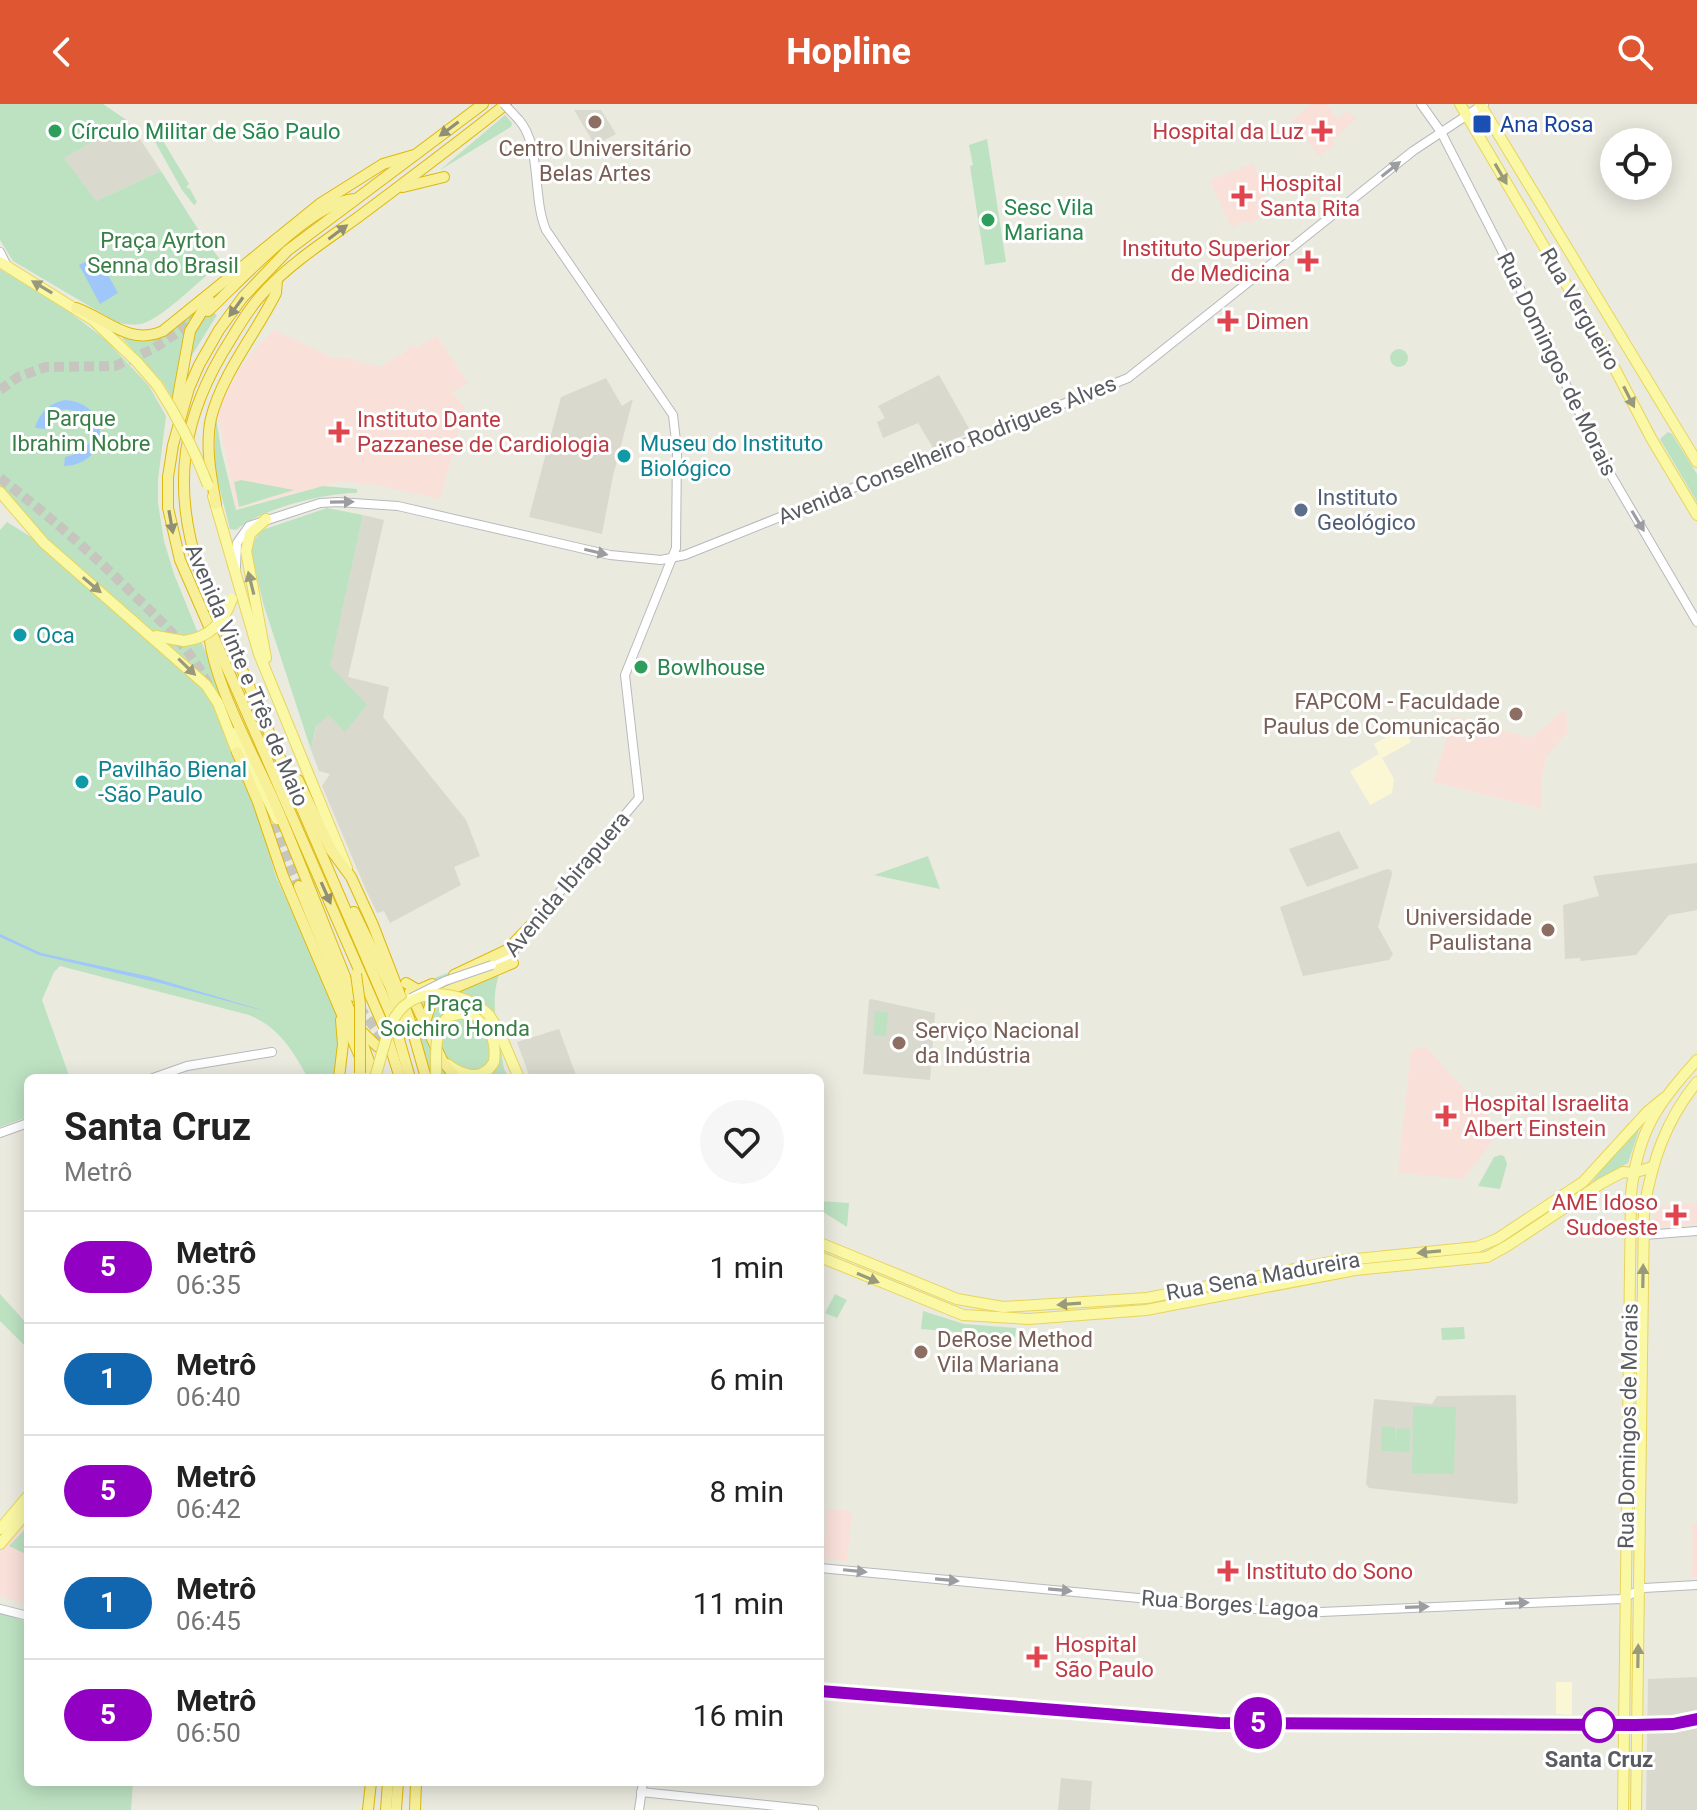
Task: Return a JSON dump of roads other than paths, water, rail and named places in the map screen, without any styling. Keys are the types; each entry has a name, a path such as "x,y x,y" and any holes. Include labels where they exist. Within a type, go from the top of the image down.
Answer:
{"highway":[{"name":"Avenida Vinte e Três de Maio","path":"399,1074 384,1027 180,560 172,531 168,491 173,445 182,409 199,365 243,297 287,251 483,104"},
{"name":"Avenida Vinte e Três de Maio","path":"409,1074 394,1022 199,570 184,507 183,476 190,424 203,391 220,354 262,294 505,104"},
{"path":"76,308 119,331 146,336 172,325 321,203 383,164 416,154"},
{"path":"397,188 444,177"},
{"path":"208,311 285,238 328,208 341,201 356,199"},
{"path":"216,504 210,464 212,418 233,365 276,293 277,280"},
{"path":"173,445 173,420 187,342 194,321 218,285"},
{"path":"207,624 215,664 297,852 353,996"},
{"path":"260,710 277,736 331,850 351,877 409,1018 422,1074"},
{"path":"237,752 283,876 339,1006 361,1074"},
{"path":"328,866 336,875 390,986 422,1074"},
{"path":"299,886 374,1074"},
{"path":"406,983 418,990 499,955 537,919"},
{"path":"385,958 406,983 424,1026 453,1074"},
{"path":"355,959 362,1074"},
{"path":"424,1026 431,1002 436,996 513,963"},
{"path":"436,996 432,988 437,982"},
{"path":"339,1006 343,1044 339,1074"},
{"path":"356,1026 378,1047"},
{"path":"368,1810 371,1786"},
{"path":"386,1810 388,1786"},
{"path":"398,1810 400,1786"},
{"path":"415,1810 416,1786"}],"main road":[{"name":"Rua Vergueiro","path":"1460,104 1605,350 1647,431 1697,515"},
{"name":"Rua Vergueiro","path":"1481,105 1697,462"},
{"path":"4,264 76,308 113,338 157,385 178,417 216,504 271,687 351,877"},
{"path":"0,492 44,543 206,685 297,852"},
{"path":"266,519 248,539 246,560 271,687"},
{"path":"150,635 184,641 199,638 216,628 226,615 236,575"},
{"path":"218,703 237,752"},
{"path":"376,1074 393,1019 405,1004 427,995 447,994 474,1003 489,1015 517,1074"},
{"path":"436,1074 440,1026 449,1016 468,1012 481,1019 490,1032 495,1055 490,1069 481,1074"},
{"path":"442,1060 465,1074"},
{"name":"Rua Domingos de Morais","path":"1623,1810 1633,1173 1644,1136 1664,1098 1697,1060"},
{"name":"Rua Domingos de Morais","path":"1636,1810 1644,1209 1652,1167 1664,1135 1679,1104 1697,1082"},
{"name":"Rua Sena Madureira","path":"824,1245 957,1299 1003,1307 1147,1298 1344,1259 1477,1247 1497,1239 1583,1182 1647,1112 1664,1098"},
{"name":"Rua Sena Madureira","path":"824,1259 963,1315 1029,1319 1146,1310 1355,1270 1479,1259 1507,1246 1607,1180 1623,1172 1633,1173 1652,1167"},
{"path":"1607,1180 1624,1185 1631,1194"},
{"path":"1630,1220 1644,1235"},
{"path":"0,1529 24,1501"},
{"path":"0,1544 24,1516"}],"street":[{"path":"236,575 236,552 241,534 249,526 320,503 380,503 610,555 671,560 676,548 677,450 673,415 546,230 528,133 505,104"},
{"name":"Rua Domingos de Morais","path":"1421,104 1441,131 1601,458 1697,622"},
{"name":"Avenida Conselheiro Rodrigues Alves","path":"671,560 1121,382 1441,131 1481,105"},
{"path":"0,252 4,264"},
{"name":"Avenida Ibirapuera","path":"405,1004 422,991 505,960 639,798 625,675 671,560"},
{"path":"164,1074 187,1066 272,1052"},
{"path":"0,1133 24,1124"},
{"path":"1644,1235 1697,1231"},
{"name":"Rua Borges Lagoa","path":"824,1568 1298,1613 1627,1597"},
{"path":"1627,1597 1639,1589 1697,1585"},
{"path":"0,1609 24,1615"},
{"path":"824,1692 1212,1723 1624,1725"},
{"path":"639,1810 642,1786"},
{"path":"641,1792 814,1810"}],"water":[{"path":"97,255 118,293 100,304 79,265"},
{"path":"65,400 92,411 100,434 91,456 80,463 64,466 65,457 83,450 90,440 90,429 84,419 75,411 64,409 53,414 45,429 35,428 46,410"},
{"path":"0,934 41,953 151,977 272,1013 39,955 0,937"}],"tunnel":[{"path":"0,390 18,377 46,367 115,366 153,349 197,319"},
{"path":"0,478 86,550 156,617 186,649 209,687"},
{"path":"267,810 299,886"},
{"path":"359,1007 390,1048"}],"metro line":[{"name":"5","path":"824,1691 1219,1723 1636,1725 1673,1724 1697,1719"}],"place":[{"name":"Centro Universitário Belas Artes","path":"595,122"},
{"name":"Ana Rosa","path":"1482,124"},
{"name":"Círculo Militar de São Paulo","path":"55,131"},
{"name":"Hospital da Luz","path":"1322,131"},
{"name":"Hospital Santa Rita","path":"1242,196"},
{"name":"Sesc Vila Mariana","path":"988,220"},
{"name":"Instituto Superior de Medicina","path":"1308,261"},
{"name":"Dimen","path":"1228,321"},
{"name":"Instituto Dante Pazzanese de Cardiologia","path":"339,432"},
{"name":"Museu do Instituto Biológico","path":"624,456"},
{"name":"Instituto Geológico","path":"1301,510"},
{"name":"Oca","path":"20,635"},
{"name":"Bowlhouse","path":"641,667"},
{"name":"FAPCOM - Faculdade Paulus de Comunicação","path":"1516,714"},
{"name":"Pavilhão Bienal -São Paulo","path":"82,782"},
{"name":"Universidade Paulistana","path":"1548,930"},
{"name":"Serviço Nacional da Indústria","path":"899,1043"},
{"name":"Hospital Israelita Albert Einstein","path":"1446,1116"},
{"name":"AME Idoso Sudoeste","path":"1676,1215"},
{"name":"DeRose Method Vila Mariana","path":"921,1352"},
{"name":"Instituto do Sono","path":"1228,1571"},
{"name":"Hospital São Paulo","path":"1037,1657"},
{"name":"Santa Cruz","path":"1599,1725"}],"park label":[{"name":"Praça Ayrton Senna do Brasil","path":"163,252"},
{"name":"Parque Ibrahim Nobre","path":"81,430"},
{"name":"Praça Soichiro Honda","path":"455,1016"}]}
